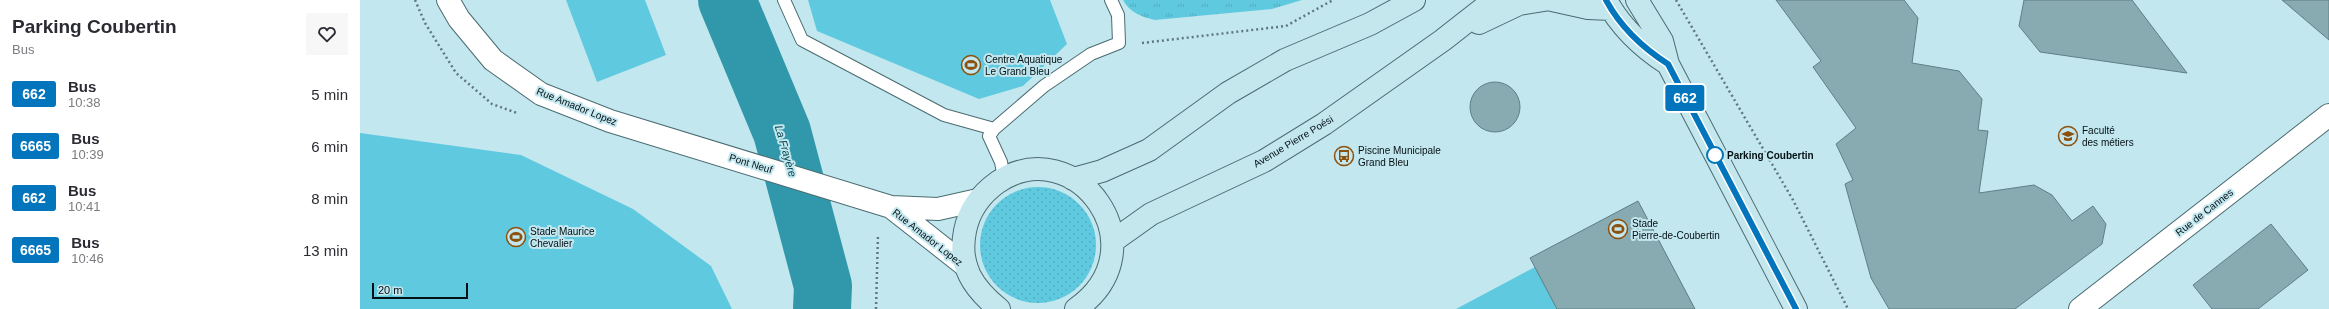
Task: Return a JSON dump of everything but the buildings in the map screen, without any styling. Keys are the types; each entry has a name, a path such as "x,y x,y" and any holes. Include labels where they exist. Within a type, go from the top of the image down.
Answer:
{"main road":[{"path":"1073,179 1102,171 1149,150 1228,94 1285,60 1370,24 1414,0"},
{"name":"Avenue Pierre Poési","path":"1113,241 1151,214 1264,161 1324,124 1443,40 1494,0"},
{"name":"Avenue Pierre Poési","path":"1443,40 1519,4 1544,0"},
{"path":"1552,0 1588,8 1608,5 1646,50 1668,64"},
{"path":"1638,0 1662,41 1668,64 1796,309"},
{"path":"999,309 980,302 966,266 963,244 967,221 978,200 990,188 1004,178 1039,170 1057,172 1073,179 1094,194 1107,216 1113,241 1111,262 1103,283 1089,300 1076,309"}],"street":[{"name":"Rue Amador Lopez","path":"448,0 459,19 493,60 540,94 610,121 717,153"},
{"name":"Rue de Cannes","path":"2080,309 2329,116"},
{"name":"Pont Neuf","path":"717,153 853,195"},
{"name":"Rue Amador Lopez","path":"853,195 891,207 938,209 978,200"},
{"name":"Rue Amador Lopez","path":"891,207 966,266"}],"lane":[{"path":"784,0 802,40 944,115 994,128"},
{"path":"1004,178 1001,162 989,136 994,128 1044,86 1091,54 1119,43 1118,15 1111,0"}],"path":[{"path":"1119,43 1176,40 1286,26 1333,0"},
{"path":"1676,0 1793,200 1848,309"},
{"path":"876,309 878,228 891,207"}],"green space":[{"path":"566,0 645,0 666,55 597,82"},
{"name":"Centre Aquatique Le Grand Bleu","path":"808,0 1050,0 1067,44 1023,86 979,99 817,31"},
{"path":"1123,0 1302,0 1272,9 1155,20 1137,14 1129,8"},
{"name":"Stade Maurice Chevalier","path":"360,133 521,155 633,209 711,266 732,309 360,309"},
{"path":"1038,187 1060,192 1079,204 1091,223 1096,245 1091,267 1079,286 1060,298 1038,303 1016,298 997,286 985,267 980,245 985,223 997,204 1016,192"},
{"name":"Stade Pierre-de-Coubertin","path":"1638,201 1695,309 1456,309 1535,267 1531,258"}],"waterway":[{"name":"La Frayère","path":"727,0 782,132 823,286 822,309"}],"bus line":[{"name":"662","path":"1606,0 1611,9 1646,50 1668,64 1796,309"}],"place":[{"name":"Centre Aquatique Le Grand Bleu","path":"971,65"},
{"name":"Faculté des métiers","path":"2068,136"},
{"name":"Parking Coubertin","path":"1715,155"},
{"name":"Piscine Municipale Grand Bleu","path":"1344,156"},
{"name":"Stade Pierre-de-Coubertin","path":"1618,229"},
{"name":"Stade Maurice Chevalier","path":"516,237"}]}
